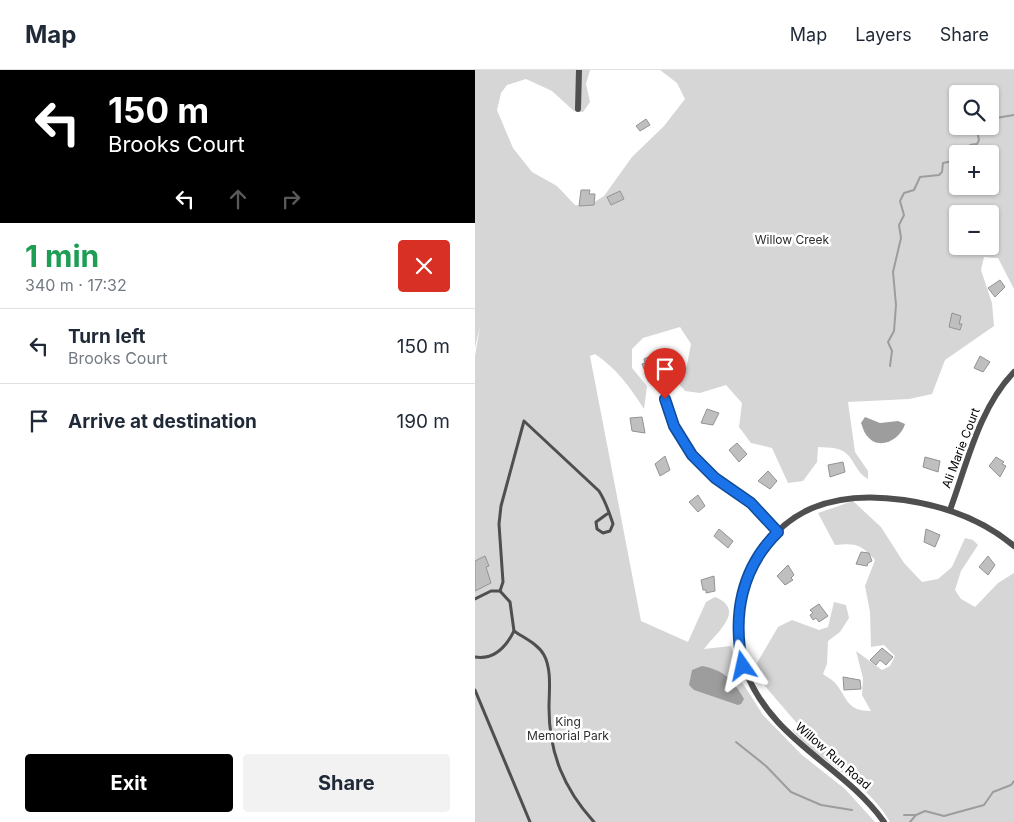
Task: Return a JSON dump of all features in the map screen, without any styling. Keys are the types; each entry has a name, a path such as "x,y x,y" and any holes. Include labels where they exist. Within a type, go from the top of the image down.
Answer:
{"street":[{"path":"578,109 579,70"},
{"name":"Ali Marie Court","path":"950,510 985,415 1001,388 1014,372"},
{"path":"665,399 674,426 692,455 715,478 751,503 778,532"},
{"name":"Willow Run Road","path":"884,822 865,798 789,734 757,695 743,666 737,632 741,596 753,565 778,532 810,509 841,498 857,496 884,497 924,503 950,510 981,523 1014,546"}],"lane":[{"path":"475,657 483,658 495,654 505,645 514,631 510,602 501,591 504,575 499,541 501,506 524,421 599,491 607,504 607,514 613,524 610,531 603,533 597,529 596,522 607,514"},
{"path":"475,599 491,591 501,591"},
{"path":"514,631 537,647 547,661 549,722 555,757 575,799 594,822"},
{"path":"475,690 530,822"}],"green space":[{"path":"475,70 590,70 586,84 590,102 583,112 574,111 552,91 526,79 507,85 501,93 497,110 513,148 532,172 557,186 575,205 588,206 604,196 632,157 664,126 685,99 677,83 660,70 1014,70 1014,289 998,258 984,257 981,270 992,303 994,326 945,360 932,394 909,399 848,402 855,452 868,471 868,479 863,476 851,458 843,451 836,448 818,447 817,462 803,481 788,483 772,448 751,443 739,427 742,403 726,385 700,393 685,391 679,384 687,365 691,344 680,327 643,338 632,349 632,368 647,386 644,409 616,372 595,354 590,356 641,621 688,642 706,602 715,597 724,602 728,608 729,615 721,629 704,649 731,646 742,682 763,715 802,755 845,789 875,822 475,822 475,356 480,326 475,348"},
{"path":"853,501 881,527 904,563 922,582 938,579 952,567 965,538 973,540 978,545 961,571 955,590 961,599 975,607 998,583 1014,573 1014,822 890,822 881,808 857,784 816,753 792,730 801,728 764,685 757,663 778,627 792,620 819,630 828,627 834,602 846,605 849,618 840,632 828,641 827,664 823,674 835,683 849,703 857,709 871,711 862,695 863,678 856,651 882,670 890,666 895,656 884,645 871,647 870,612 865,586 875,560 858,546 848,544 835,545 818,513"}],"shaded area":[{"path":"865,417 880,423 898,421 905,424 895,438 884,443 878,443 868,437 865,432 861,423"},
{"path":"702,666 722,673 732,681 744,699 741,704 738,705 694,690 689,685 692,670"}],"building":[{"path":"646,119 650,125 640,131 636,126"},
{"path":"581,190 590,190 589,194 595,194 594,205 579,206"},
{"path":"620,191 624,199 611,205 607,197"},
{"path":"1000,280 1005,287 995,297 988,288"},
{"path":"952,313 961,316 959,324 962,324 960,330 949,327"},
{"path":"662,350 668,364 644,369 642,364 645,363 644,359"},
{"path":"980,356 990,362 983,372 974,368"},
{"path":"707,409 719,413 713,425 701,423"},
{"path":"642,417 645,433 632,431 630,418"},
{"path":"737,443 747,454 739,462 729,450"},
{"path":"665,456 670,470 660,476 655,464"},
{"path":"925,457 940,461 938,472 923,467"},
{"path":"996,457 1004,462 1002,464 1006,466 1000,477 989,466"},
{"path":"843,462 845,472 830,477 828,465"},
{"path":"768,471 777,481 770,489 758,481"},
{"path":"698,495 705,506 698,512 689,502"},
{"path":"719,529 733,541 728,548 714,536"},
{"path":"926,529 940,535 935,547 924,542"},
{"path":"861,552 869,553 872,561 867,566 856,564"},
{"path":"485,556 489,566 486,567 491,583 475,591 475,561"},
{"path":"988,556 995,565 988,575 979,567"},
{"path":"788,565 794,575 791,578 793,580 785,585 777,576"},
{"path":"714,576 715,591 706,593 706,590 703,590 701,580"},
{"path":"819,604 828,616 819,622 816,618 813,620 810,615 813,613 810,610"},
{"path":"882,648 893,657 886,665 880,660 876,665 870,660"},
{"path":"843,677 860,680 861,689 844,690"}],"waterway":[{"path":"999,118 1014,115"},
{"path":"971,145 977,144 979,140 978,135"},
{"path":"890,366 892,351 888,342 894,331 896,305 893,272 901,238 899,225 904,215 900,201 904,193 914,190 920,177 939,175 942,172 943,163 949,162"},
{"path":"736,742 766,766 791,792 821,805 852,810"},
{"path":"904,815 916,815 925,811 944,816 984,805 993,792 1011,785 1014,781"},
{"path":"910,822 916,815"}],"route":[{"path":"665,399 679,436 703,468 751,503 778,532 760,552 746,580 741,596 737,632 743,666"}],"park label":[{"name":"Willow Creek","path":"792,240"},
{"name":"King Memorial Park","path":"568,729"}]}
